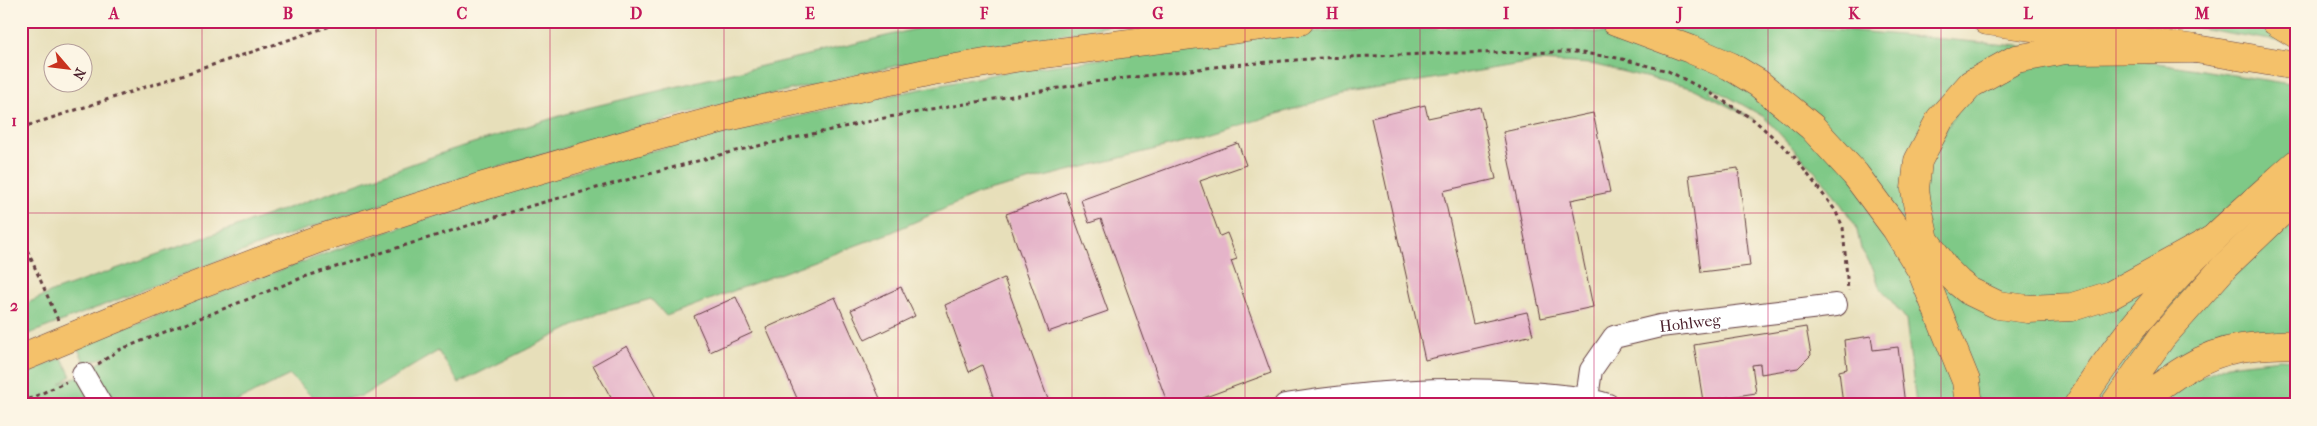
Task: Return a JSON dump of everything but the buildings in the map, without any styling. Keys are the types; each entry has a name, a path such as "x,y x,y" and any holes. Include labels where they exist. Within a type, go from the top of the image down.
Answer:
{"main road":[{"path":"21,358 184,290 318,240 477,188 732,116 830,93 954,68 1021,57 1300,21"},
{"path":"1614,21 1690,48 1737,70 1791,108 1812,126 1856,174 1896,230 1921,270 1966,381 1970,405"},
{"path":"1987,21 2196,49 2296,66"},
{"path":"2275,21 2296,34"},
{"path":"2196,49 2066,50 2016,59 1971,84 1940,119 1918,161 1915,190 1925,240 1948,272 1970,291 1998,305 2028,309 2072,306 2111,295 2213,238"},
{"path":"2078,405 2101,369 2158,296 2213,238 2296,164"},
{"path":"2114,405 2162,337 2224,266 2296,198"},
{"path":"2136,405 2172,377 2206,358 2240,348 2296,344"}],"street":[{"name":"Hohlweg","path":"1587,398 1591,370 1614,337 1660,326 1836,305"},
{"path":"83,374 101,405"},
{"path":"1285,405 1355,394 1388,399 1422,397 1587,398 1608,405"}],"path":[{"path":"21,128 346,21"},
{"path":"118,350 313,274 537,204 740,150 889,117 1094,82 1231,65 1313,58 1452,53 1576,52 1618,58 1668,71 1710,92 1754,120 1793,155 1835,210 1843,227 1849,290 1836,305"},
{"path":"21,236 60,325"}],"green space":[{"path":"960,21 1135,21 905,64 691,112 472,175 270,241 21,337 21,306 54,291 451,150 579,110 924,27"},
{"path":"2158,21 2257,21 2288,43"},
{"path":"1499,26 1622,34 1664,39 1838,138 1662,26 1835,29 2029,47 1980,67 1915,189 1971,84 2070,55 2139,60 2296,85 2296,344 2240,348 2136,405 1916,405 1906,319 1879,286 1873,268 1861,249 1856,226 1829,187 1764,117 1713,88 1710,92 1755,120 1695,89 1591,64 1538,61 1343,94 1192,140 980,193 892,232 666,316 651,299 598,314 459,383 438,351 362,396 317,402 290,375 228,405 21,405 21,375 62,358 71,376 60,384 83,374 109,356 85,363 77,347 101,336 360,241 497,194 629,156 872,99 1005,72 1267,36 1321,31"},
{"path":"2280,359 2296,360 2296,405 2158,405 2188,382 2228,365"}]}
